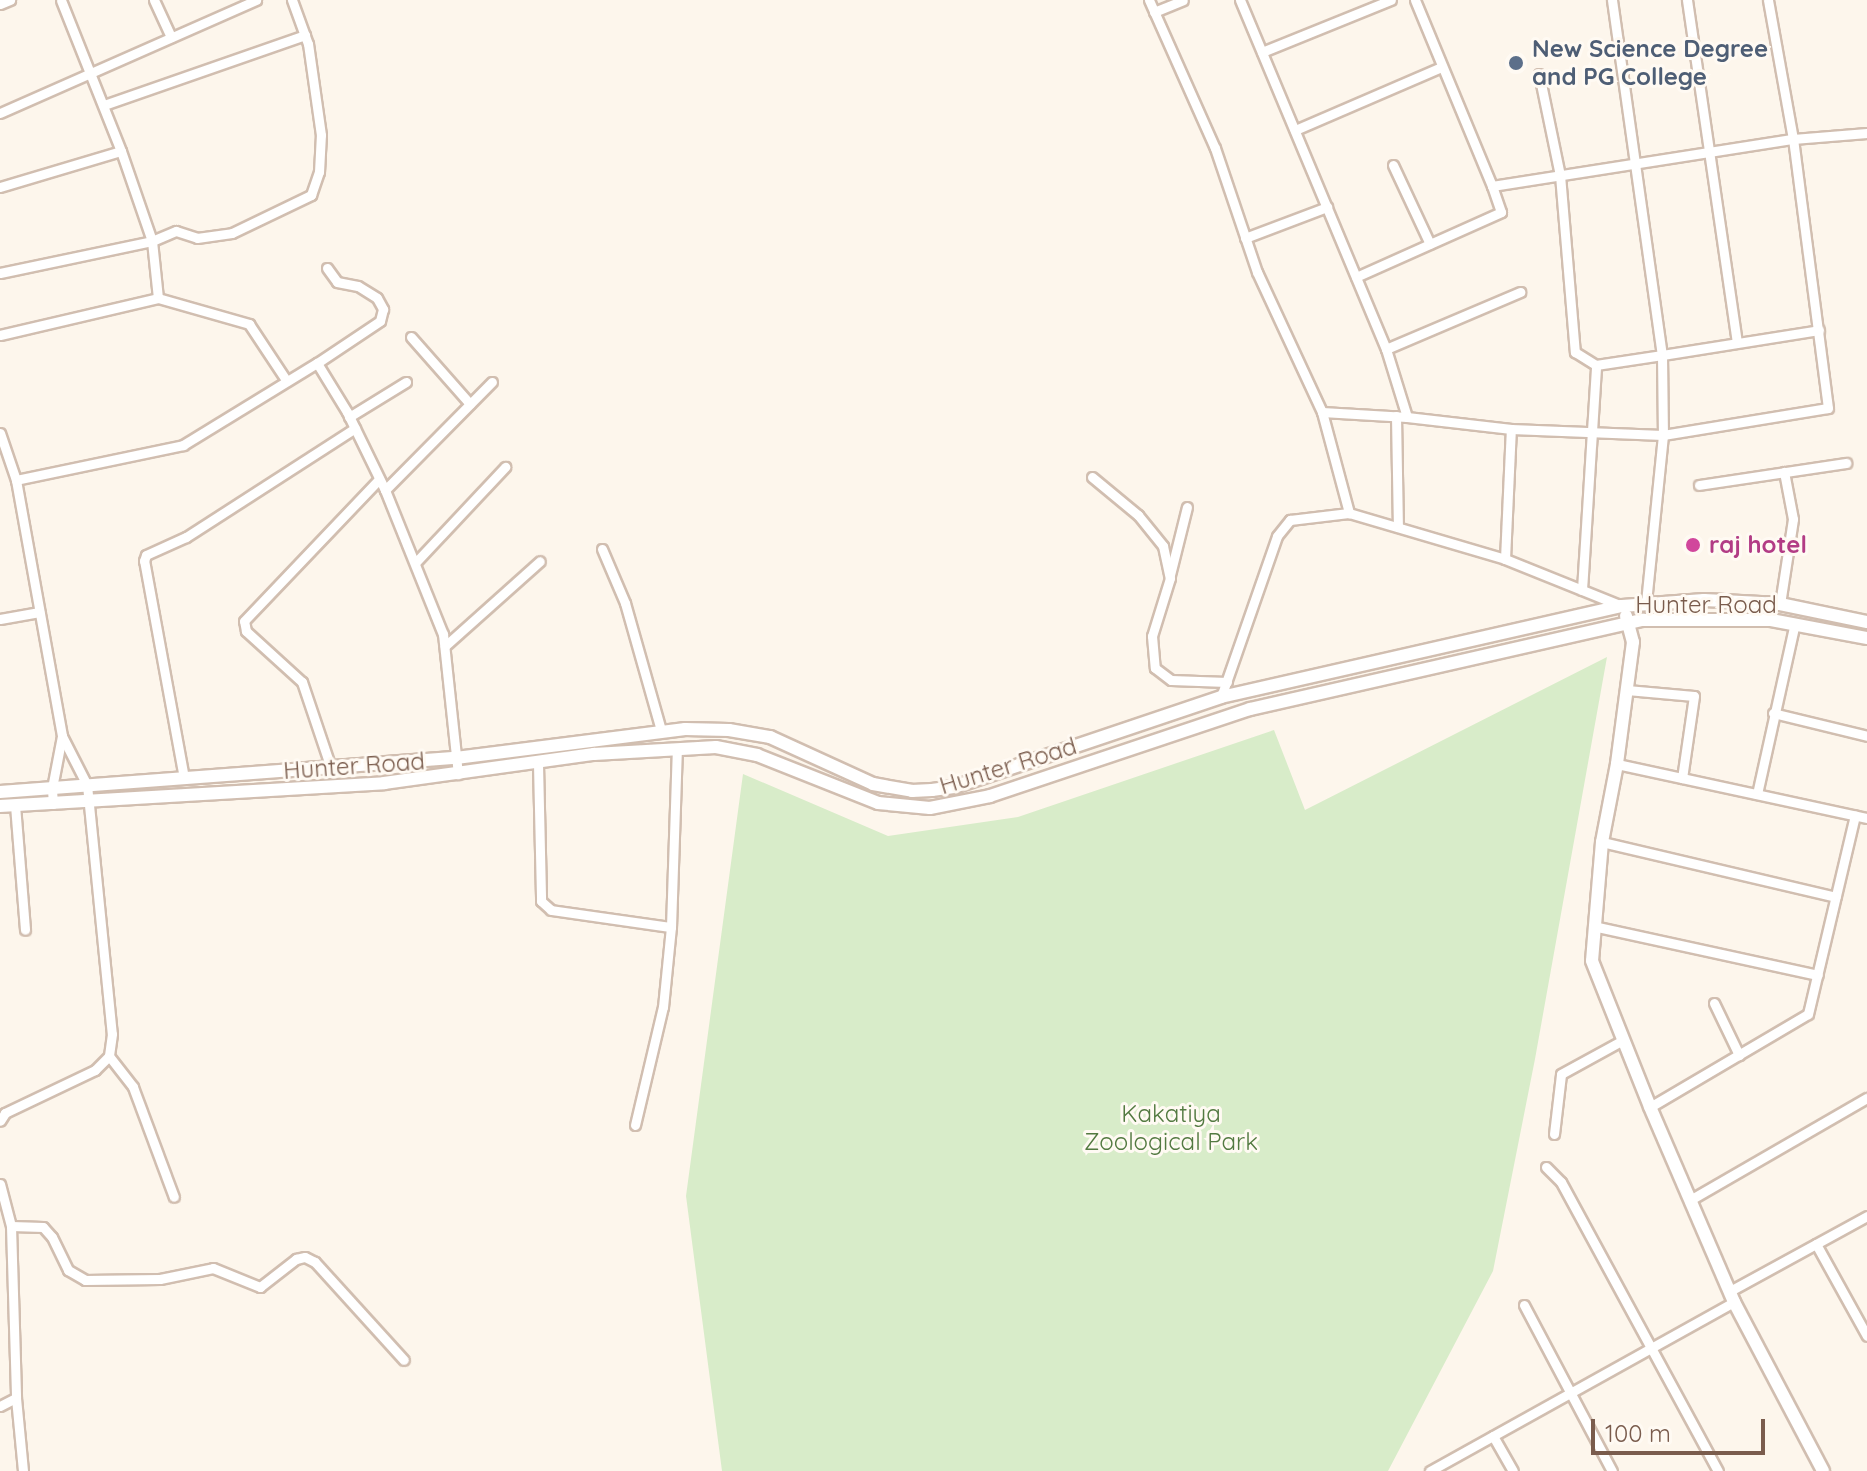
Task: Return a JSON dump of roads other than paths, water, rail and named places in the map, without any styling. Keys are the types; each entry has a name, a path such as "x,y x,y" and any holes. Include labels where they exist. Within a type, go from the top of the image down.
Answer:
{"main road":[{"name":"Hunter Road","path":"0,792 456,758 661,730 729,730 759,734 873,784 912,791 954,787 1221,697 1622,606 1704,600 1780,604 1867,622"},
{"path":"1622,606 1633,642 1617,764 1602,842 1592,961 1650,1107 1732,1296 1823,1471"},
{"name":"Hunter Road","path":"0,806 384,783 594,754 677,748 738,750 796,769 878,803 930,808 990,796 1250,709 1629,623 1666,617 1722,617 1795,623 1867,638"},
{"path":"1142,724 1149,741"}],"street":[{"path":"0,4 10,0"},
{"path":"61,0 104,105 152,241 158,298"},
{"path":"154,0 171,37"},
{"path":"0,113 256,0"},
{"path":"0,273 152,241 176,231 197,238 232,233 311,195 319,172 321,135 305,35 292,0"},
{"path":"1149,0 1215,148 1245,238 1322,412 1349,513"},
{"path":"1154,12 1183,0"},
{"path":"1240,0 1386,349 1401,416 1398,527"},
{"path":"1262,52 1391,0"},
{"path":"1356,277 1501,212 1415,0"},
{"path":"1612,0 1662,355 1663,435 1646,603"},
{"path":"1687,0 1737,342"},
{"path":"1322,412 1401,416 1511,429 1663,435 1828,408 1793,139 1768,0"},
{"path":"104,105 305,35"},
{"path":"1295,130 1441,67"},
{"path":"1539,74 1560,175 1575,352 1596,365 1819,330"},
{"path":"1492,186 1793,139 1867,133"},
{"path":"0,187 121,151"},
{"path":"1393,165 1430,244"},
{"path":"1245,238 1327,207"},
{"path":"16,480 183,445 380,321 383,309 377,298 358,286 337,282 327,268"},
{"path":"1386,349 1520,292"},
{"path":"0,335 158,298 249,324 286,380"},
{"path":"411,337 470,404"},
{"path":"317,363 355,428 385,490 445,646 458,774"},
{"path":"1582,590 1596,365"},
{"path":"349,417 406,382"},
{"path":"385,490 492,382"},
{"path":"184,778 146,555 186,537 355,428"},
{"path":"1505,559 1511,429"},
{"path":"0,433 16,480 62,736 87,785 112,1034 109,1056 95,1070 5,1113 0,1121"},
{"path":"1699,485 1846,463"},
{"path":"415,563 505,467"},
{"path":"1780,604 1793,519 1784,472"},
{"path":"1092,477 1138,515 1163,546 1170,578"},
{"path":"331,768 302,682 254,639 244,621 379,479"},
{"path":"1187,507 1152,636 1155,668 1171,680 1227,682"},
{"path":"1221,697 1277,536 1290,520 1349,513 1505,559 1622,606"},
{"path":"602,549 625,603 661,730"},
{"path":"445,646 540,561"},
{"path":"0,619 39,612"},
{"path":"1757,794 1795,623"},
{"path":"1627,690 1694,696 1682,778"},
{"path":"1773,713 1867,736"},
{"path":"53,804 52,788 62,736"},
{"path":"635,1125 663,1007 671,927 677,748"},
{"path":"538,764 541,901 551,910 671,927"},
{"path":"1617,764 1867,818"},
{"path":"15,805 25,930"},
{"path":"1650,1107 1808,1014 1855,815"},
{"path":"1602,842 1836,897"},
{"path":"1593,926 1818,975"},
{"path":"1714,1003 1739,1055"},
{"path":"1554,1134 1561,1074 1623,1040"},
{"path":"109,1056 133,1087 174,1197"},
{"path":"1690,1200 1867,1098"},
{"path":"1546,1167 1561,1182 1718,1471"},
{"path":"0,1184 11,1226 16,1398 23,1471"},
{"path":"1430,1471 1652,1347 1816,1244 1867,1216"},
{"path":"11,1226 43,1227 52,1237 68,1270 85,1280 160,1279 213,1268 260,1287 296,1259 305,1257 315,1262 404,1360"},
{"path":"1816,1244 1867,1336"},
{"path":"1524,1305 1612,1471"},
{"path":"0,1406 16,1398"},
{"path":"1493,1436 1513,1471"}],"place":[{"name":"New Science Degree and PG College","path":"1516,63"},
{"name":"raj hotel","path":"1693,545"}],"park label":[{"name":"Kakatiya Zoological Park","path":"1171,1128"}]}
